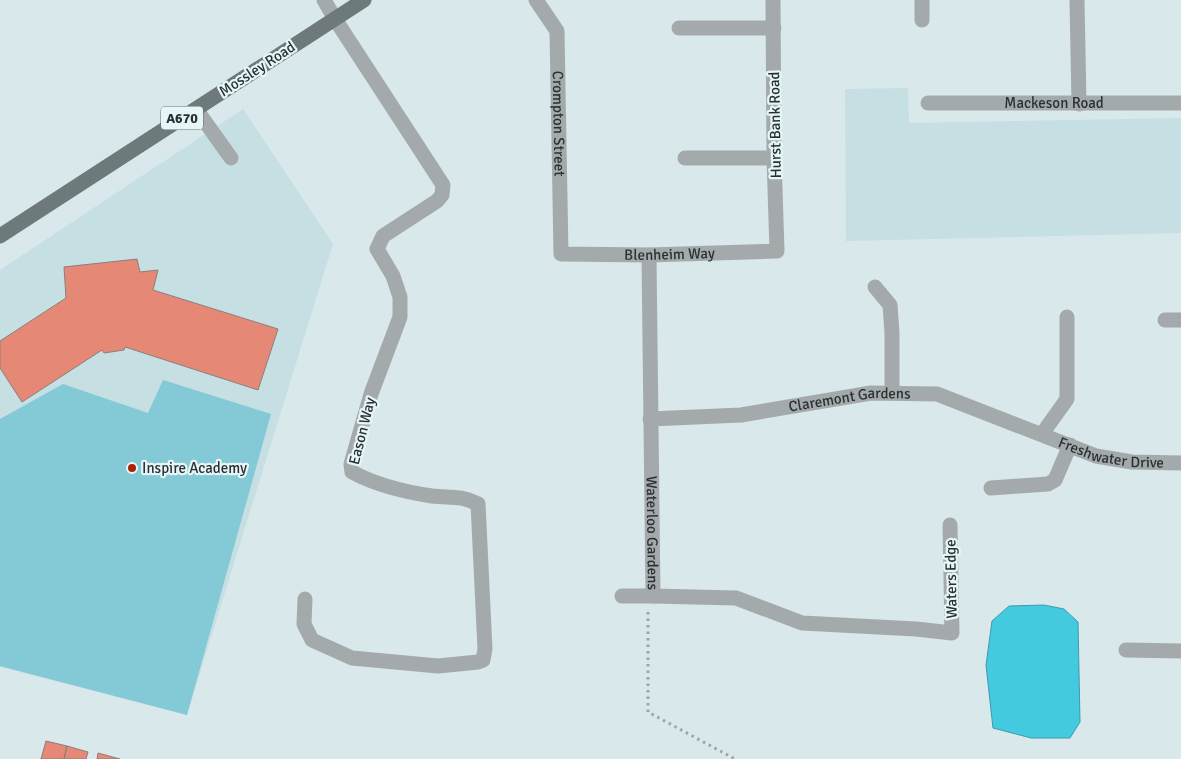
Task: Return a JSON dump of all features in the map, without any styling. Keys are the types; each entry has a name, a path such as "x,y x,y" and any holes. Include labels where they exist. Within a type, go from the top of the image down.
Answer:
{"main road":[{"name":"Mossley Road","path":"0,236 364,0"}],"street":[{"path":"324,0 335,19"},
{"name":"Crompton Street","path":"536,0 556,31 561,254"},
{"name":"Hurst Bank Road","path":"773,0 774,158 777,251"},
{"path":"922,0 922,20"},
{"path":"1077,0 1079,104"},
{"name":"Eason Way","path":"304,598 304,624 312,640 352,658 438,666 483,660 485,650 478,504 461,497 432,496 397,489 365,479 352,472 351,464 371,394 400,317 400,297 393,276 377,249 383,236 437,202 442,196 443,185 335,19"},
{"path":"679,28 774,28"},
{"name":"Mackeson Road","path":"928,103 1181,104"},
{"path":"196,109 231,158"},
{"path":"685,158 774,158"},
{"name":"Blenheim Way","path":"561,254 649,255 777,251"},
{"name":"Waterloo Gardens","path":"649,255 650,596 736,598 802,623 916,629 952,633"},
{"path":"875,287 890,305 892,394"},
{"path":"1042,434 1067,399 1067,317"},
{"path":"1164,320 1181,320"},
{"name":"Claremont Gardens","path":"650,419 741,415 871,393 937,394 1042,434"},
{"name":"Freshwater Drive","path":"1042,434 1096,456 1132,462 1181,463"},
{"path":"991,488 1048,484 1055,480 1070,445"},
{"name":"Waters Edge","path":"950,525 952,633"},
{"path":"622,596 650,596"},
{"path":"1126,650 1181,651"}],"path":[{"path":"650,596 648,712 735,759"}],"shaded area":[{"path":"908,88 909,123 1181,118 1181,233 846,241 845,89"},
{"name":"Inspire Academy","path":"243,109 333,244 187,715 0,667 0,270"},
{"path":"163,380 271,414 187,715 0,666 0,419 63,384 148,413"},
{"path":"1044,605 1064,609 1078,622 1080,722 1070,738 1031,738 993,728 986,665 992,621 1009,606"}],"building":[{"path":"137,259 140,272 158,270 153,290 278,329 258,390 125,347 124,350 104,353 102,350 22,402 0,368 0,341 66,298 64,267"},
{"path":"46,741 67,746 64,759 41,759"},
{"path":"67,746 88,752 86,759 64,759"},
{"path":"98,753 120,759 97,759"}],"place":[{"name":"Inspire Academy","path":"132,468"}]}
